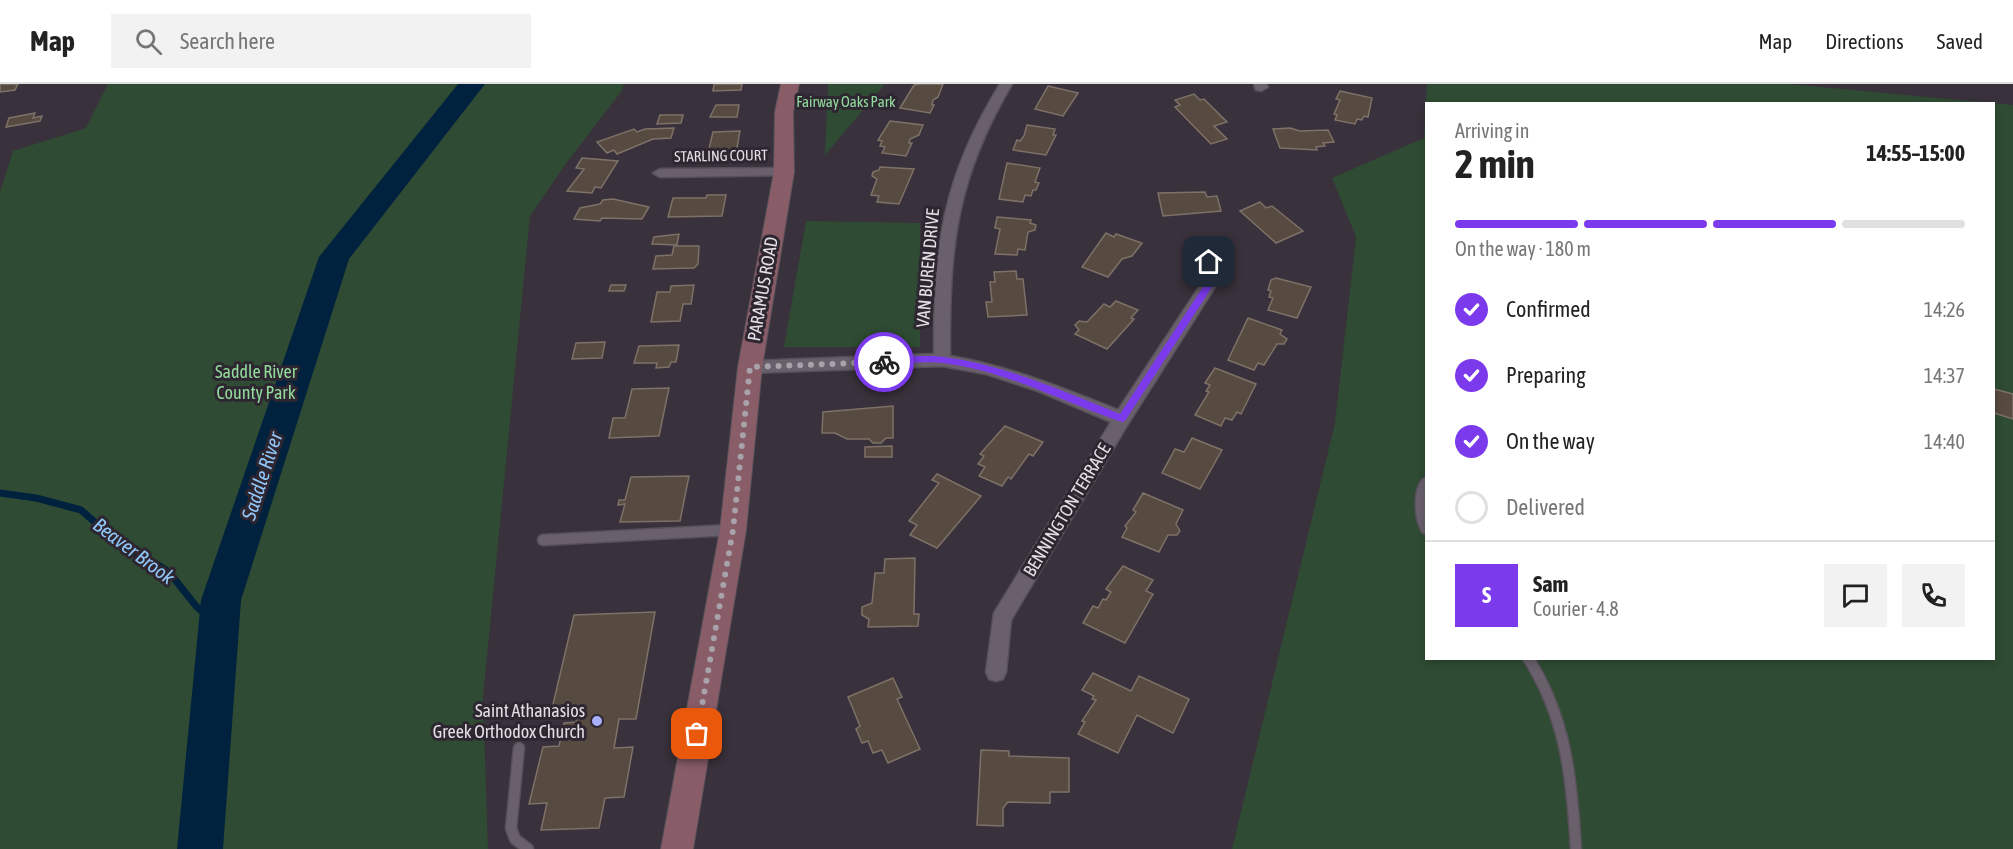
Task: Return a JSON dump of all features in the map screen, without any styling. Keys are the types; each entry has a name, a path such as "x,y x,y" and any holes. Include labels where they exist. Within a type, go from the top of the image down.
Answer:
{"main road":[{"name":"PARAMUS ROAD","path":"677,849 733,530 750,367 784,171 784,112 790,84"}],"street":[{"name":"VAN BUREN DRIVE","path":"942,360 942,297 952,205 969,148 1006,84"},
{"name":"STARLING COURT","path":"660,173 784,171"},
{"name":"BENNINGTON TERRACE","path":"996,672 1001,619 1122,419 1209,284 1209,262"},
{"path":"750,367 942,360 987,368 1044,387 1122,419"}],"lane":[{"path":"1425,484 1422,488 1422,521 1425,528"},
{"path":"543,540 733,530"},
{"path":"1529,660 1541,676 1560,722 1572,777 1576,849"},
{"path":"519,748 511,828 515,839 528,849"}],"green space":[{"name":"Saddle River County Park","path":"108,84 624,84 621,92 567,162 530,216 483,697 488,849 0,849 0,192 13,151 86,128"},
{"name":"Fairway Oaks Park","path":"828,84 885,84 825,155"},
{"path":"1427,84 1789,84 1981,102 1426,102"},
{"path":"1995,103 2013,105 2013,849 1232,849 1335,423 1356,237 1332,178 1424,138 1425,120 1425,660 1995,660"},
{"path":"806,221 920,223 920,347 784,347"}],"building":[{"path":"0,84 18,84 15,90 0,92"},
{"path":"714,84 742,84 741,90 713,91"},
{"path":"943,84 938,97 933,100 932,105 934,105 930,113 900,108 914,85"},
{"path":"1048,86 1078,93 1063,116 1035,109"},
{"path":"1340,91 1372,98 1368,117 1364,116 1362,120 1357,119 1355,124 1335,120 1337,115 1334,114 1340,100 1336,99"},
{"path":"1194,94 1200,100 1204,99 1227,122 1214,126 1227,139 1211,144 1175,107 1180,105 1175,100"},
{"path":"716,105 739,105 737,117 710,117"},
{"path":"35,113 33,118 42,116 40,121 6,127 9,118"},
{"path":"660,115 683,115 681,123 657,124"},
{"path":"890,121 923,125 919,135 910,139 909,143 912,143 906,156 882,153 885,147 880,146 882,141 878,140"},
{"path":"1027,125 1055,129 1053,135 1056,135 1046,155 1013,150 1017,140 1020,141 1024,136"},
{"path":"674,128 671,138 653,139 617,154 614,150 607,153 597,142 634,129 637,132 645,129"},
{"path":"1290,128 1300,131 1328,130 1334,142 1323,143 1325,146 1316,147 1317,150 1280,148 1273,129"},
{"path":"740,131 736,153 708,153 713,132"},
{"path":"582,158 618,161 601,188 595,187 592,193 567,191 584,169 576,168"},
{"path":"1007,163 1040,168 1035,182 1039,183 1036,190 1033,190 1031,196 1025,195 1023,202 999,199"},
{"path":"880,167 914,169 899,204 877,202 879,196 871,195 877,179 872,176 873,172 879,170"},
{"path":"1205,192 1207,197 1217,196 1221,211 1163,216 1158,193"},
{"path":"707,195 726,195 722,216 668,217 673,198 706,198"},
{"path":"613,199 649,207 642,219 602,218 600,221 574,219 580,208"},
{"path":"1260,202 1266,208 1272,206 1303,231 1276,243 1240,211"},
{"path":"997,217 1031,220 1030,223 1036,225 1035,230 1028,232 1025,250 1018,249 1017,255 995,254 1000,229 995,228"},
{"path":"1106,233 1142,243 1132,256 1122,259 1108,277 1082,267"},
{"path":"679,234 677,245 652,244 654,237"},
{"path":"674,246 699,246 698,264 694,268 653,269 656,256 672,255"},
{"path":"1016,271 1017,279 1023,279 1027,315 988,317 986,302 992,302 990,282 995,282 994,272"},
{"path":"1276,278 1311,287 1297,318 1268,310 1273,298 1269,297 1271,291 1268,290 1271,280"},
{"path":"611,285 626,285 624,291 609,291"},
{"path":"694,285 691,304 683,304 680,321 651,322 657,292 670,292 671,286"},
{"path":"1116,301 1138,310 1131,318 1134,319 1107,349 1075,334 1079,330 1075,325 1079,321 1087,322 1104,304 1110,307"},
{"path":"1248,318 1282,330 1280,334 1287,339 1284,344 1277,344 1264,365 1258,363 1254,370 1228,360"},
{"path":"605,342 602,358 572,359 576,343"},
{"path":"679,345 676,362 671,362 669,367 656,368 657,363 634,363 639,346"},
{"path":"1215,368 1256,384 1241,414 1237,412 1232,420 1225,418 1221,426 1195,415 1209,392 1206,391 1210,385 1205,383"},
{"path":"669,388 659,436 609,438 613,418 625,418 632,389"},
{"path":"1995,389 2013,394 2013,419 1995,413"},
{"path":"893,406 893,438 886,438 881,443 873,443 869,439 847,439 835,433 822,433 823,412"},
{"path":"1005,426 1043,442 1033,456 1029,454 1011,479 1008,477 1002,486 979,476 985,467 978,464 984,456 980,454"},
{"path":"1192,438 1222,450 1200,489 1162,473 1175,449 1184,452"},
{"path":"892,446 892,457 865,457 865,447"},
{"path":"937,474 981,496 937,548 910,535 917,525 909,521 939,483 932,480"},
{"path":"689,476 680,521 620,522 625,504 618,505 619,500 625,500 631,477"},
{"path":"1143,493 1183,510 1176,524 1180,531 1177,535 1168,535 1159,552 1122,537 1127,528 1125,526 1136,512 1133,510"},
{"path":"915,558 914,614 919,614 918,626 868,627 869,619 862,615 862,607 872,603 875,573 884,573 885,559"},
{"path":"1123,566 1153,580 1146,591 1153,594 1125,643 1083,623 1093,606 1098,608 1103,599 1106,600 1111,592 1106,589"},
{"name":"Saint Athanasios Greek Orthodox Church","path":"655,612 636,719 619,719 614,748 633,747 624,797 605,798 599,828 541,830 547,803 529,804 543,747 559,746 564,723 576,722 578,712 551,713 574,615"},
{"path":"1093,673 1131,691 1139,676 1189,699 1173,733 1137,715 1118,753 1078,734 1085,722 1082,721 1096,700 1092,699 1094,696 1082,690"},
{"path":"893,678 902,697 897,699 920,749 888,763 882,750 873,753 868,741 862,743 856,729 860,726 848,697"},
{"path":"981,750 1009,751 1009,756 1069,758 1069,792 1050,792 1050,803 1008,802 1003,808 1003,826 977,825"}],"waterway":[{"name":"Saddle River","path":"200,849 221,600 334,257 472,84"},
{"name":"Beaver Brook","path":"0,493 36,498 81,510 129,552 150,560 169,572 196,606 219,626"}],"way so far":[{"path":"697,734 733,530 750,367 884,362"}],"place":[{"name":"Saint Athanasios Greek Orthodox Church","path":"597,721"}],"route":[{"path":"884,362 942,360 987,368 1044,387 1122,419 1209,284 1209,262"}]}
